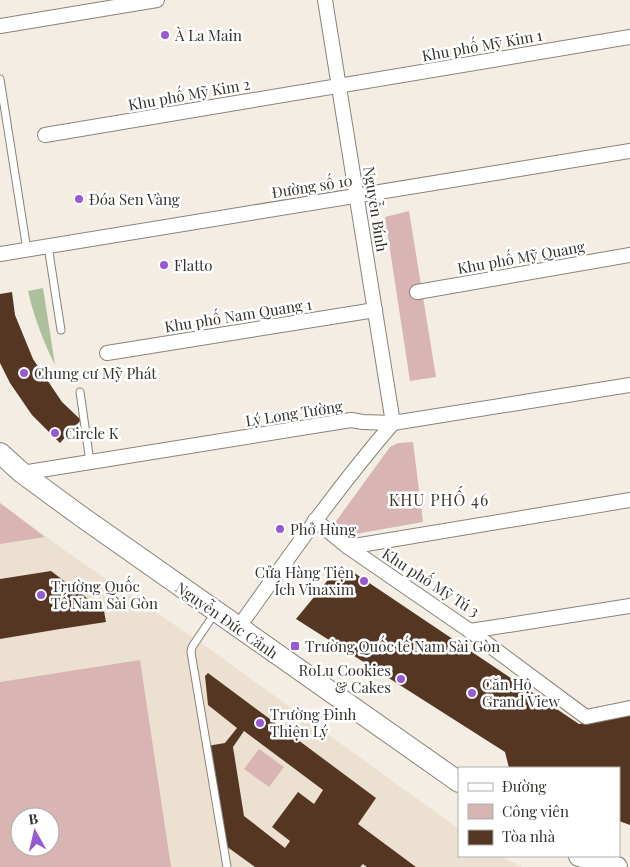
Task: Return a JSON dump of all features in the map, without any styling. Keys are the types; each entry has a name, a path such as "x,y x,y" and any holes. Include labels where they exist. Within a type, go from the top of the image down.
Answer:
{"main road":[{"name":"Nguyễn Đức Cảnh","path":"0,453 22,473 82,518 458,781"},
{"path":"582,857 617,867"}],"street":[{"path":"0,26 157,0"},
{"name":"Nguyễn Bính","path":"325,0 394,423"},
{"name":"Khu phố Mỹ Kim 1","path":"339,86 630,37"},
{"name":"Khu phố Mỹ Kim 2","path":"45,135 339,86"},
{"name":"Đường số 10","path":"0,254 630,151"},
{"name":"Khu phố Mỹ Quang","path":"417,292 630,255"},
{"name":"Khu phố Nam Quang 1","path":"107,353 375,310"},
{"name":"Lý Long Tường","path":"22,473 351,420 394,423 630,385"},
{"path":"238,628 315,520 394,423"},
{"path":"348,546 630,500"},
{"name":"Khu phố Mỹ Tú 3","path":"315,520 348,546 470,631 630,606"},
{"path":"470,631 586,717 630,708"}],"lane":[{"path":"0,79 27,250"},
{"path":"48,246 61,330"},
{"path":"80,392 90,462"},
{"path":"216,612 192,647 191,652 227,867"}],"shaded area":[{"path":"43,288 55,365 39,329 28,291"},
{"path":"0,503 74,557 200,642 458,828 458,857 502,857 522,867 0,867"}],"green space":[{"path":"409,211 436,377 410,381 385,217"},
{"path":"413,442 423,522 350,535 334,524 390,447 398,443"},
{"path":"0,503 45,537 0,544"},
{"path":"140,660 171,867 0,867 0,682"},
{"path":"259,749 284,767 269,787 244,769"}],"building":[{"name":"Chung cư Mỹ Phát","path":"12,292 15,315 33,359 62,402 81,420 60,443 32,415 10,383 0,363 0,294"},
{"name":"Căn Hộ Grand View","path":"341,564 579,724 630,715 630,825 620,821 620,767 509,767 505,752 296,619"},
{"name":"Trường Quốc Tế Nam Sài Gòn","path":"51,571 104,611 106,622 0,639 0,579"},
{"path":"208,673 376,798 358,824 416,867 367,867 363,864 360,867 255,867 226,846 207,746 225,743 237,728 208,705 205,676","holes":["244,731 323,790 314,804 298,792 272,827 290,841 285,848 244,816 233,747"]}],"place":[{"name":"À La Main","path":"165,35"},
{"name":"Đóa Sen Vàng","path":"79,199"},
{"name":"Flatto","path":"164,265"},
{"name":"Chung cư Mỹ Phát","path":"24,373"},
{"name":"Circle K","path":"55,433"},
{"name":"Phở Hùng","path":"280,529"},
{"name":"Cửa Hàng Tiện Ích Vinaxim","path":"364,581"},
{"name":"Trường Quốc Tế Nam Sài Gòn","path":"41,595"},
{"name":"Trường Quốc tế Nam Sài Gòn","path":"295,646"},
{"name":"RoLu Cookies & Cakes","path":"401,679"},
{"name":"Căn Hộ Grand View","path":"472,693"},
{"name":"Trường Đinh Thiện Lý","path":"260,723"}],"district":[{"name":"KHU PHỐ 46","path":"439,499"}]}
